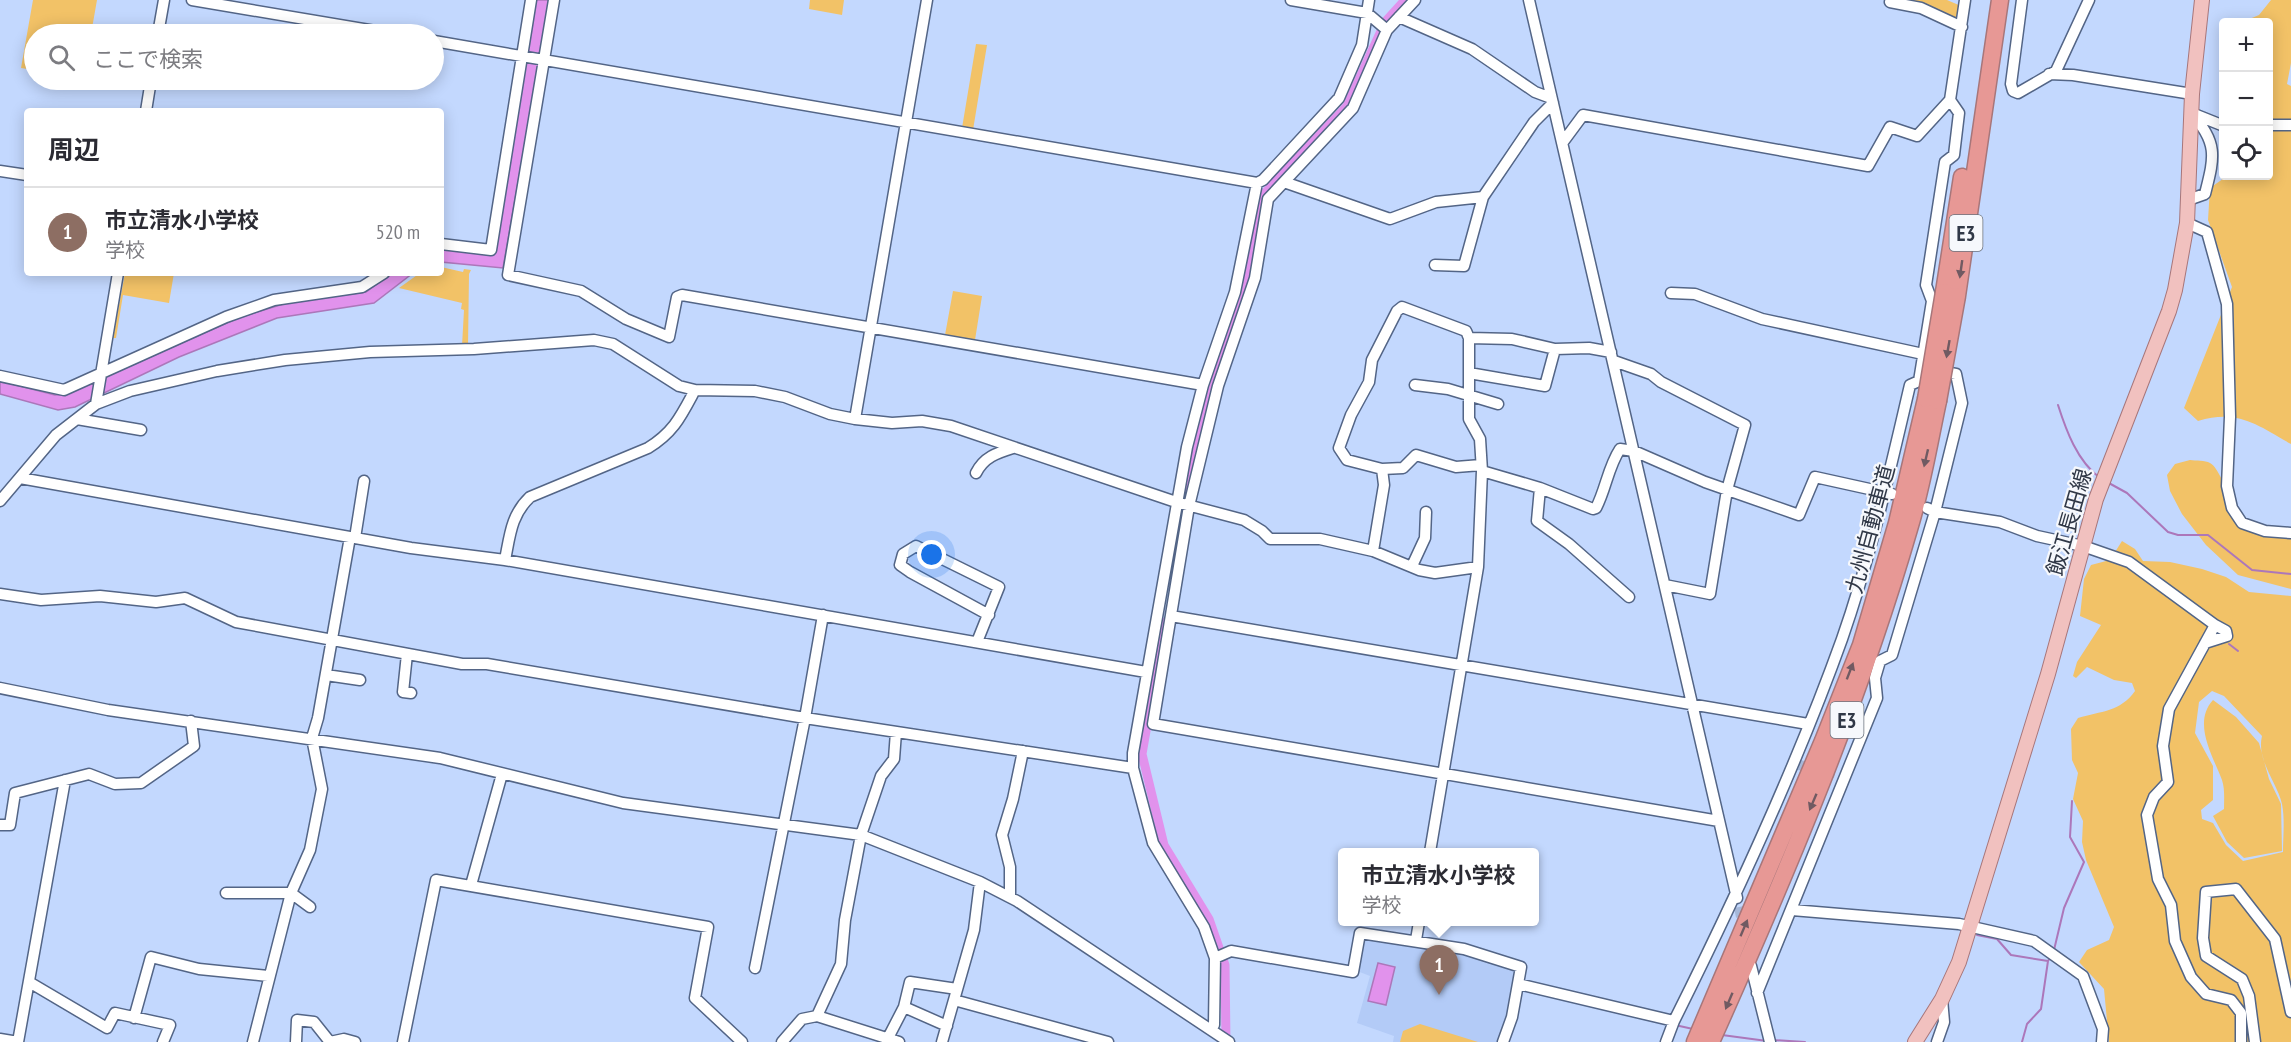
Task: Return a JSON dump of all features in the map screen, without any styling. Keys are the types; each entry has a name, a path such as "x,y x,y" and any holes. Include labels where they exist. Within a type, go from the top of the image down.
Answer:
{"highway":[{"name":"九州自動車道","path":"1979,107 1989,0"},
{"name":"九州自動車道","path":"1695,1042 1711,1030 1836,747 1873,649 1910,526 1979,107 2000,0"}],"main road":[{"name":"飯江長田線","path":"1915,1042 1942,999 1959,962 2049,674 2104,475 2169,311 2187,223 2192,94 2202,0"}],"street":[{"path":"160,24 164,0"},
{"path":"192,0 334,24"},
{"path":"444,244 491,250 531,0"},
{"path":"554,0 508,275 581,291 618,315 669,337 676,297 682,295 1203,385"},
{"path":"855,419 927,0"},
{"path":"1291,0 1366,13 1387,30"},
{"path":"444,43 1257,183 1263,180 1339,98 1362,45 1369,0"},
{"path":"1415,0 1387,30 1353,108 1268,199 1251,293 1218,386 1189,506 1153,724 1719,820"},
{"path":"1891,0 1890,2 1921,8 1962,27"},
{"path":"1563,142 1583,115 1868,166 1890,127 1917,136 1950,100 1965,0"},
{"path":"2022,0 2011,84 2013,91 2018,93 2056,71 2089,0"},
{"path":"1527,2 1563,142 1737,902"},
{"path":"1399,17 1472,49 1535,92 1552,100"},
{"path":"2049,74 2073,75 2192,94"},
{"path":"146,108 149,90"},
{"path":"1435,265 1464,266 1483,197 1528,129 1552,100"},
{"path":"1666,1042 1674,1021 1737,902 1796,765 1808,724 1842,639 1889,493 1910,385 1919,381 1922,368 1932,301 1926,285 1946,162 1954,155 1959,113 1950,100"},
{"path":"2191,113 2219,124"},
{"path":"2188,200 2205,194 2214,150 2202,124 2191,113"},
{"path":"2273,125 2291,125"},
{"path":"0,171 24,175"},
{"path":"1284,182 1390,219 1436,202 1483,197"},
{"path":"1214,1025 1216,957 1204,927 1153,843 1133,768 1146,672 1176,502 1203,385 1239,278 1257,183"},
{"path":"2187,223 2207,232 2227,304 2230,417 2227,486 2232,508 2242,523 2265,531 2291,532"},
{"path":"96,401 117,276"},
{"path":"0,376 64,390 100,376 235,314 274,300 362,287 379,276"},
{"path":"1671,293 1695,294 1762,319 1923,354"},
{"path":"1431,848 1478,567 1482,468 1480,439 1469,419 1469,338 1466,331 1418,311 1402,307 1397,310 1372,360 1369,382 1351,415 1339,448 1347,460 1382,469 1404,468 1416,455 1456,467 1482,468 1540,488 1585,507 1596,508 1614,458 1620,449 1634,451 1727,490 1799,515 1815,477 1889,493"},
{"path":"1469,338 1512,339 1555,349 1589,348 1651,374 1661,382 1745,425 1727,490 1710,594 1665,585"},
{"path":"0,501 56,435 96,401 161,384 285,360 370,352 474,349 594,340 614,344 679,386 695,390 754,391 785,397 830,414 855,419 892,423 922,421 941,424 1176,502 1244,520 1270,539 1320,539 1373,551 1435,573 1478,567"},
{"path":"1469,373 1545,387 1555,349"},
{"path":"1757,993 1877,698 1875,678 1880,661 1892,655 1962,403 1956,375 1922,368"},
{"path":"1415,385 1435,386 1498,404"},
{"path":"505,560 513,520 519,508 530,497 648,448 663,439 669,434 695,390"},
{"path":"77,419 141,430"},
{"path":"976,473 981,463 995,454 1014,447"},
{"path":"1373,551 1384,485 1382,469"},
{"path":"20,478 1146,672"},
{"path":"253,1042 291,893 310,850 322,789 312,738 364,482"},
{"path":"1540,488 1537,521 1569,543 1629,597"},
{"path":"1931,510 2000,522 2037,536 2083,546 2129,562 2226,631 2227,636 2205,644"},
{"path":"1412,566 1425,538 1426,512"},
{"path":"978,642 989,615 999,587 916,546 903,554 900,565 989,615"},
{"path":"0,594 41,600 100,596 156,602 185,598 236,622 462,664 487,664 805,718 1133,768"},
{"path":"755,968 805,718 823,615"},
{"path":"1171,616 1808,724"},
{"path":"2215,625 2169,709 2163,746 2168,782 2154,797 2147,815 2158,879 2171,905 2175,941 2191,977 2206,994 2231,1000 2241,1013 2241,1042"},
{"path":"407,654 403,692 411,693"},
{"path":"326,675 360,680"},
{"path":"0,688 81,706 440,758 623,802 783,822 861,835 980,882 1010,897 1229,1042"},
{"path":"0,825 10,825 15,793 88,774 116,784 141,783 194,746 191,721"},
{"path":"817,1016 841,964 845,920 861,835 881,776 894,759 896,732"},
{"path":"1010,897 1010,867 1002,835 1013,800 1023,751"},
{"path":"1835,773 1847,775"},
{"path":"471,885 502,774"},
{"path":"0,1038 18,1042 65,780"},
{"path":"403,1042 436,880 708,927 695,998 742,1042"},
{"path":"942,1042 974,930 980,882"},
{"path":"2255,1042 2249,996 2242,980 2206,956 2203,938 2206,892 2236,889 2275,939 2291,1012"},
{"path":"226,893 291,893 310,907"},
{"path":"1792,910 1969,925 2034,940 2083,976 2103,1029 2102,1042"},
{"path":"1416,940 1418,926"},
{"path":"1216,957 1228,952 1353,972 1360,933 1464,949 1521,967 1512,1017 1503,1042"},
{"path":"134,1018 151,957 199,969 268,976"},
{"path":"1751,966 1770,1042"},
{"path":"29,982 107,1028 115,1013 170,1025 163,1042"},
{"path":"782,1042 802,1018 817,1016 894,1040 909,982 1108,1042"},
{"path":"1518,984 1674,1021"},
{"path":"1937,1042 1944,1022 1942,999"},
{"path":"904,1007 947,1026"},
{"path":"296,1042 297,1020 314,1022 330,1042 344,1039 355,1042"}],"shaded area":[{"path":"33,0 97,0 93,24 29,24"},
{"path":"536,0 550,0 503,268 444,262 444,249 493,255"},
{"path":"810,0 844,0 842,15 809,9"},
{"path":"1895,0 1947,0 1961,6 1959,21"},
{"path":"2271,0 2291,0 2291,63 2287,84 2291,86 2291,444 2257,425 2236,418 2212,418 2198,421 2184,408 2232,287 2208,220 2210,188 2221,180 2273,180 2273,18 2252,18 2259,15"},
{"path":"976,44 987,45 973,130 962,128"},
{"path":"24,51 24,68 21,68"},
{"path":"444,268 463,272 464,269 471,270 469,274 468,346 462,346 464,310 461,309 462,303 399,288 416,276 444,276"},
{"path":"124,276 174,276 169,303 123,295 116,338 113,338"},
{"path":"388,276 409,276 374,303 277,318 179,357 75,407 58,410 0,394 0,381 55,395 67,394 238,318 290,302 366,292"},
{"path":"953,291 982,296 975,340 945,335"},
{"path":"2190,460 2206,461 2219,473 2241,528 2267,537 2291,537 2291,589 2238,575 2206,545 2182,514 2170,491 2167,475 2175,464"},
{"path":"2122,541 2135,549 2143,561 2170,562 2202,569 2226,577 2249,592 2291,596 2291,1042 2109,1042 2104,989 2079,962 2087,950 2109,940 2114,927 2086,860 2082,842 2083,821 2073,799 2078,773 2072,760 2071,729 2078,718 2116,707 2135,691 2132,683 2114,680 2087,667 2076,678 2073,676 2077,662 2101,625 2080,616 2084,579 2091,565 2110,560","holes":["2212,691 2224,696 2262,736 2264,762 2282,804 2283,852 2243,861 2226,845 2213,823 2202,819 2201,810 2213,800 2213,766 2195,733 2199,702"]},
{"path":"2213,700 2236,717 2259,743 2269,779 2281,804 2282,851 2244,858 2227,842 2213,816 2224,809 2224,787 2204,729 2207,709"},
{"path":"1362,938 1462,952 1515,968 1510,1015 1500,1042 1393,1042 1394,1036 1357,1023 1370,976 1357,971"},
{"path":"1378,963 1395,967 1386,1005 1368,1001"},
{"path":"1420,1024 1478,1042 1400,1042 1403,1031"}],"waterway":[{"path":"1186,496 1212,384 1246,285 1264,194 1347,106 1385,22 1405,0"},
{"path":"2058,405 2079,454 2100,478"},
{"path":"2107,482 2127,493 2168,532 2178,535 2208,535 2252,570 2291,574"},
{"path":"1165,622 1142,754 1164,845 1209,919 1225,965 1226,1042"},
{"path":"2229,644 2238,651"},
{"path":"2054,950 2064,908 2084,862 2070,837 2072,801"},
{"path":"1977,935 1997,939 2011,955 2048,961 2050,958"},
{"path":"2022,1042 2027,1024 2041,1009 2048,961"},
{"path":"1675,1025 1693,1029"},
{"path":"1722,1035 1767,1041"},
{"path":"1772,1040 1805,1042"}],"tunnel":[{"path":"1799,765 1835,773"},
{"path":"1739,907 1743,927"}],"place":[{"name":"市立清水小学校","path":"1439,995"}]}
